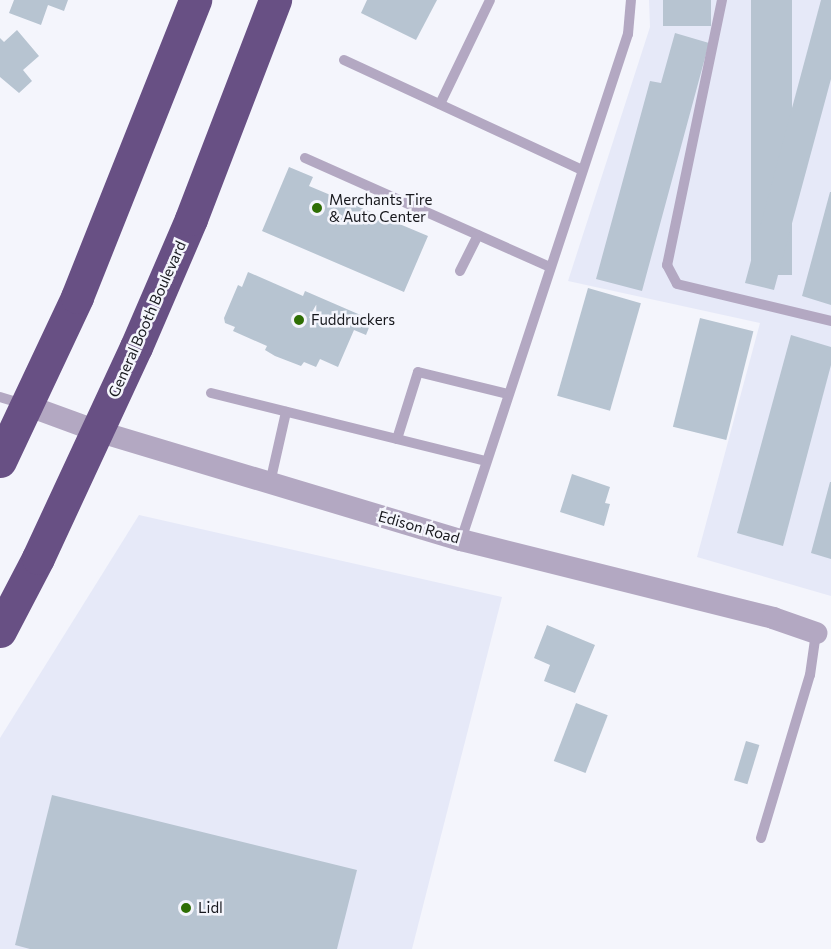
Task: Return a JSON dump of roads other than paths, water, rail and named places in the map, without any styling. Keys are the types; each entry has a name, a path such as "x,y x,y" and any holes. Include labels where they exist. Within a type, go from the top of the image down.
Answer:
{"highway":[{"path":"0,461 13,401 77,297 195,0"},
{"name":"General Booth Boulevard","path":"0,631 38,558 97,431 191,219 275,0"}],"street":[{"name":"Edison Road","path":"13,401 97,431 461,540 774,618 816,633"}],"lane":[{"path":"440,104 490,0"},
{"path":"461,540 628,34 631,0"},
{"path":"722,0 667,265 677,284 831,321"},
{"path":"344,60 582,170"},
{"path":"306,158 550,267"},
{"path":"460,271 478,235"},
{"path":"397,439 418,372 508,394"},
{"path":"211,393 486,461"},
{"path":"270,483 286,412"},
{"path":"761,838 810,675 816,633"}],"place":[{"name":"Merchants Tire & Auto Center","path":"317,208"},
{"name":"Fuddruckers","path":"299,320"},
{"name":"Lidl","path":"186,908"}]}
